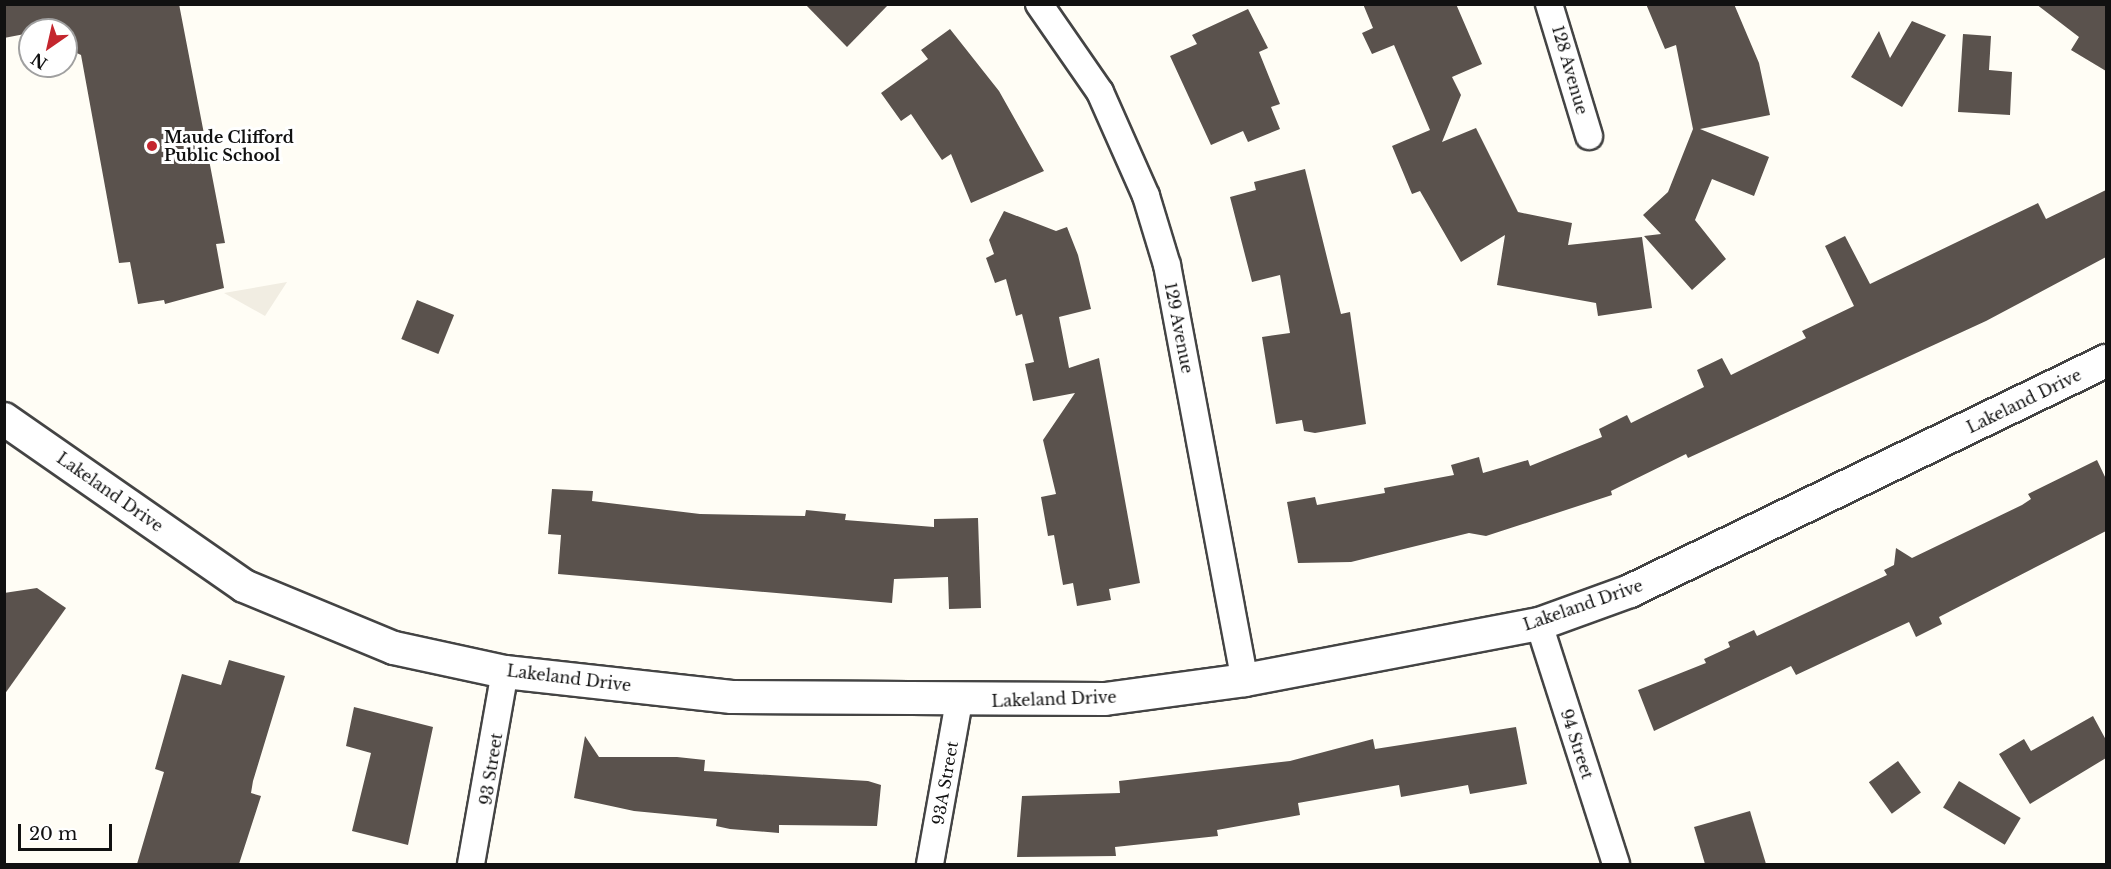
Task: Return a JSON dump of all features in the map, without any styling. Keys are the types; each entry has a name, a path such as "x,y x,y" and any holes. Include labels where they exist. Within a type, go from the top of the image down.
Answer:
{"street":[{"name":"129 Avenue","path":"1039,4 1100,92 1146,196 1167,265 1245,680"},
{"name":"128 Avenue","path":"1550,4 1589,136"},
{"name":"Lakeland Drive","path":"4,419 244,586 394,648 505,672 732,697 959,702 1105,699 1245,680 1539,624 1630,591 2106,361"},
{"name":"94 Street","path":"1539,624 1616,864"},
{"name":"93 Street","path":"471,864 505,672"},
{"name":"93A Street","path":"930,864 959,702"}],"shaded area":[{"path":"287,282 265,316 224,293"}],"building":[{"name":"Maude Clifford Public School","path":"4,4 179,4 225,243 216,244 224,288 165,304 164,300 138,304 130,262 119,263 81,55 78,54 78,18 18,18 18,35 4,38"},
{"path":"805,4 889,4 847,47"},
{"path":"1363,4 1456,4 1482,64 1452,77 1461,95 1442,142 1476,128 1518,212 1572,223 1568,245 1642,237 1652,308 1598,316 1596,303 1497,285 1505,235 1461,262 1420,191 1412,194 1392,146 1430,130 1394,45 1372,54 1362,33 1373,28"},
{"path":"1646,4 1734,4 1759,63 1770,115 1700,129 1769,157 1754,196 1712,179 1695,220 1726,259 1692,290 1644,236 1661,234 1643,215 1668,192 1693,129 1676,45 1665,49"},
{"path":"2036,4 2106,4 2106,71 2071,50 2079,37"},
{"path":"1248,9 1268,48 1259,52 1280,104 1271,107 1280,129 1248,142 1243,131 1211,145 1170,56 1197,44 1192,35"},
{"path":"1912,21 1946,35 1902,107 1851,77 1879,31 1890,58"},
{"path":"950,29 999,91 1044,171 971,203 951,154 942,160 911,114 901,121 881,93 928,59 921,50"},
{"path":"1963,34 1991,36 1989,70 2012,72 2010,115 1958,112"},
{"path":"1305,169 1341,314 1350,312 1366,424 1315,433 1304,431 1302,420 1276,424 1262,337 1290,333 1280,275 1252,282 1230,197 1256,190 1254,182"},
{"path":"2106,190 2106,257 1986,321 1688,458 1686,454 1611,491 1612,495 1486,536 1469,533 1351,562 1298,563 1287,502 1315,497 1317,505 1385,493 1384,488 1454,475 1451,465 1479,457 1483,473 1528,460 1530,466 1602,437 1599,429 1627,415 1631,423 1704,387 1697,370 1722,358 1731,375 1806,338 1802,331 1854,306 1825,246 1845,236 1870,284 2038,203 2046,219"},
{"path":"1004,211 1056,231 1067,227 1078,255 1091,309 1059,317 1069,368 1099,358 1140,583 1109,589 1111,600 1077,606 1073,583 1063,585 1054,535 1048,536 1041,497 1056,494 1043,440 1075,393 1033,401 1025,364 1034,362 1022,314 1016,316 1006,279 995,283 986,258 994,254 989,240"},
{"path":"417,300 454,315 438,354 401,339"},
{"path":"2097,460 2106,479 2106,531 1939,617 1942,624 1916,637 1909,622 1796,675 1791,666 1654,731 1638,690 1706,663 1704,659 1730,647 1728,642 1754,630 1757,636 1887,575 1884,570 1894,565 1896,548 1912,558 2022,505 2031,499 2028,494"},
{"path":"552,489 593,491 592,501 700,514 805,516 806,510 846,514 845,520 934,527 934,519 978,518 981,608 949,609 948,577 894,579 892,603 558,574 561,535 548,534"},
{"path":"37,588 66,608 4,695 4,593"},
{"path":"229,660 285,676 253,781 251,793 261,796 239,864 137,864 164,772 155,769 182,674 221,685"},
{"path":"354,707 433,727 408,845 352,831 371,753 346,746"},
{"path":"2093,716 2106,740 2106,758 2030,804 1999,754 2024,739 2031,751"},
{"path":"1516,727 1527,784 1470,794 1468,785 1401,797 1399,785 1298,803 1300,815 1217,830 1218,836 1115,847 1116,856 1017,857 1022,796 1120,793 1119,781 1290,761 1373,739 1375,749"},
{"path":"585,736 599,757 677,757 705,760 704,771 868,781 881,785 877,826 779,825 779,833 730,829 716,826 717,819 634,811 574,798"},
{"path":"1898,761 1921,793 1892,814 1869,782"},
{"path":"1959,781 2021,818 2005,845 1943,808"},
{"path":"1750,811 1766,864 1705,864 1694,827"}],"place":[{"name":"Maude Clifford Public School","path":"152,146"}]}
